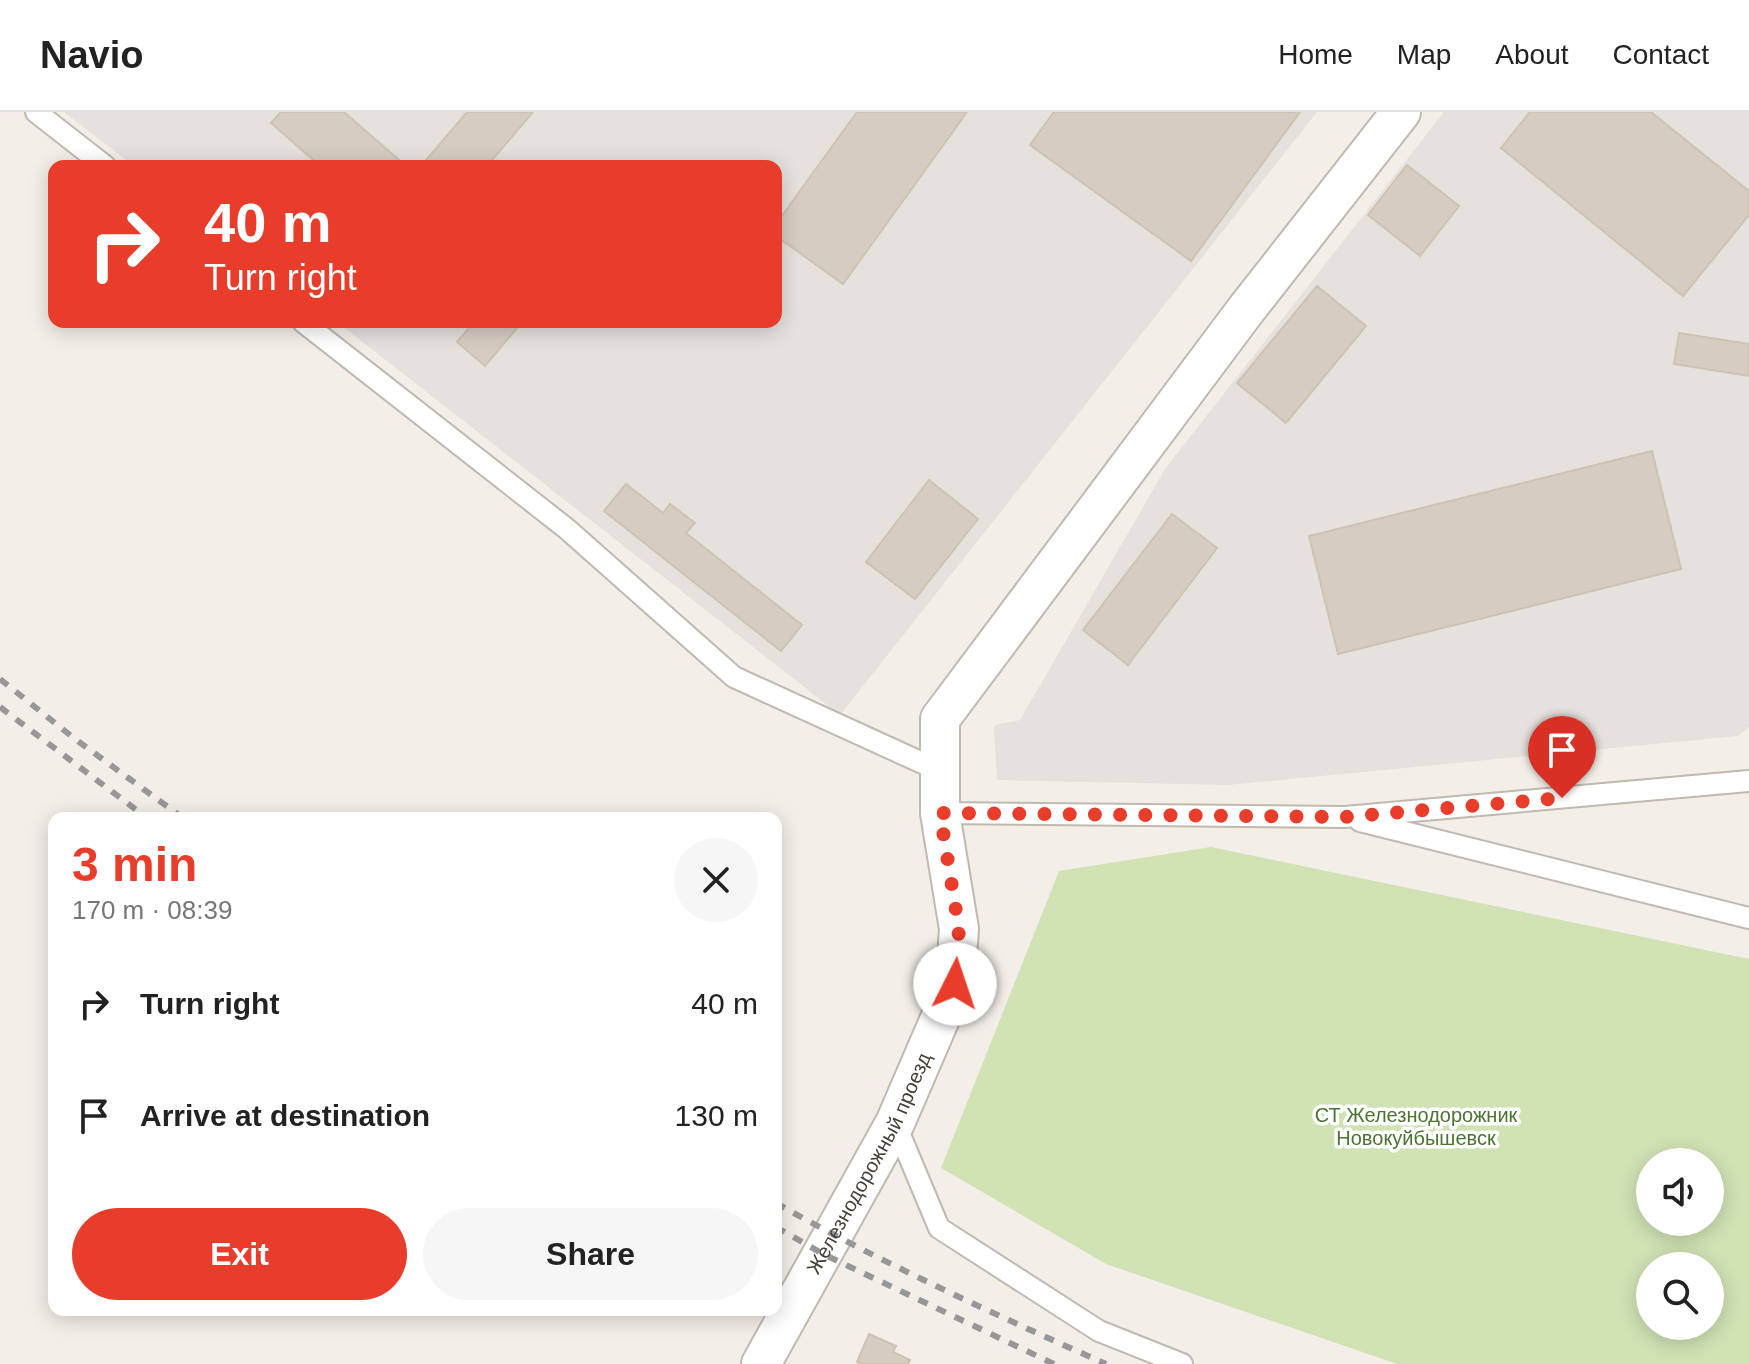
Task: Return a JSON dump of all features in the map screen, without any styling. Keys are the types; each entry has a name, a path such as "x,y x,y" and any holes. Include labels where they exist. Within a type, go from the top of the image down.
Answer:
{"street":[{"name":"Железнодорожный проезд","path":"761,1364 895,1123 955,984 959,929 940,813 940,719 1245,311 1401,112"}],"lane":[{"path":"36,112 97,160"},
{"path":"311,328 567,529 734,677 940,771"},
{"path":"940,813 1345,817 1749,781"},
{"path":"1345,817 1749,918"},
{"path":"895,1123 939,1228 1099,1331 1182,1364"}],"shaded area":[{"path":"64,112 1317,112 840,715 345,328 782,328 782,160 126,160"},
{"path":"1444,112 1749,112 1749,727 1738,736 1228,785 997,780 994,725 1020,720 1165,469"}],"green space":[{"name":"СТ Железнодорожник Новокуйбышевск","path":"1211,847 1749,959 1749,1364 1397,1364 1106,1264 941,1168 1059,871"}],"building":[{"path":"281,112 344,112 399,160 313,160 271,123"},
{"path":"467,112 533,112 492,160 426,160"},
{"path":"857,112 967,112 843,284 782,240 782,216"},
{"path":"1054,112 1300,112 1191,261 1030,145"},
{"path":"1530,112 1651,112 1749,191 1749,215 1683,296 1501,148"},
{"path":"1407,165 1459,206 1420,256 1368,215"},
{"path":"1317,286 1366,326 1286,423 1237,383"},
{"path":"469,328 517,328 485,366 457,342"},
{"path":"1679,333 1749,344 1749,376 1674,364"},
{"path":"1652,451 1681,569 1338,654 1309,536"},
{"path":"929,480 978,519 915,599 866,562"},
{"path":"626,484 663,513 670,504 695,523 686,533 802,625 781,651 604,511"},
{"path":"1172,514 1217,548 1128,665 1083,630"},
{"path":"869,1334 896,1346 893,1352 910,1360 908,1364 857,1362"}],"railway":[{"path":"0,679 175,812"},
{"path":"0,707 139,812"},
{"path":"782,1206 897,1267 1106,1364"},
{"path":"782,1230 823,1254 1054,1364"}],"route":[{"path":"955,984 959,929 940,813 1345,817 1562,798"}]}
